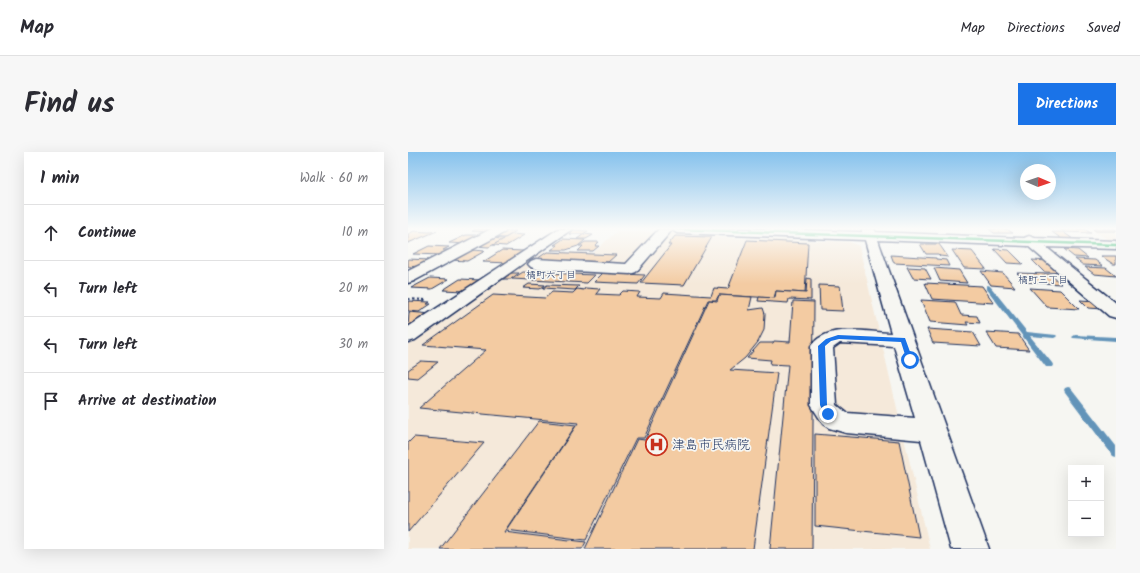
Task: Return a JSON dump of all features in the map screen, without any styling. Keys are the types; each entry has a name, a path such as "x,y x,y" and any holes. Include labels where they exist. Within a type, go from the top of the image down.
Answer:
{"street":[{"path":"408,278 465,248"},
{"path":"408,336 539,248"},
{"path":"536,264 630,269 649,248"},
{"path":"874,248 970,549"},
{"path":"1039,248 1116,312"},
{"path":"903,340 838,337 829,340 822,346 824,405 828,414 835,420 846,423 932,430"}],"shaded area":[{"name":"津島市民病院","path":"599,248 859,248 930,549 408,549 408,341 540,251 593,253"}],"building":[{"path":"426,248 448,248 443,250 450,250 442,255 413,254"},
{"path":"554,248 573,248 566,250 551,250"},
{"path":"581,248 597,248 593,251 578,251"},
{"path":"669,248 706,248 684,285 641,283"},
{"path":"744,248 808,248 805,293 776,291 774,298 719,295 716,300 708,300 644,438 636,438 586,540 506,530 578,423 419,408 486,350 423,345 493,295 545,298 552,292 573,293 577,289 584,290 585,288 600,289 596,294 619,295 623,291 640,292 637,297 661,298 664,293 711,296 714,288 728,289"},
{"path":"922,248 941,248 948,257 940,256 938,254 926,254"},
{"path":"994,249 1009,250 1023,264 1007,263"},
{"path":"1064,249 1078,250 1088,258 1074,257"},
{"path":"473,250 485,251 467,261 451,260"},
{"path":"502,250 523,251 514,257 520,257 511,263 483,262"},
{"path":"952,250 972,251 986,269 964,268"},
{"path":"547,252 616,255 608,262 537,259"},
{"path":"891,255 936,258 946,260 949,266 894,263"},
{"path":"1101,256 1116,256 1116,264 1113,264"},
{"path":"408,259 430,260 418,266 408,267"},
{"path":"1075,259 1095,260 1103,266 1083,265"},
{"path":"1032,260 1049,261 1063,273 1044,272"},
{"path":"907,267 925,268 931,279 913,278"},
{"path":"1085,267 1106,268 1116,276 1094,274"},
{"path":"934,268 959,270 967,283 940,281"},
{"path":"981,271 1003,273 1015,287 991,285"},
{"path":"523,272 595,275 587,283 512,279"},
{"path":"510,273 519,273 511,279 502,279"},
{"path":"603,273 645,275 638,284 594,282"},
{"path":"1017,273 1050,274 1061,284 1026,282"},
{"path":"430,278 449,279 432,289 411,288"},
{"path":"807,278 811,279 811,300 789,299 788,303 758,301 759,297 775,298 776,291 806,293"},
{"path":"460,279 480,280 464,291 443,290"},
{"path":"925,283 982,286 994,303 932,299"},
{"path":"529,284 545,285 540,289 523,288"},
{"path":"547,285 579,286 575,290 543,288"},
{"path":"819,285 840,286 843,311 820,310"},
{"path":"1030,288 1060,290 1079,309 1047,307"},
{"path":"719,295 752,297 749,310 763,308 765,314 764,330 758,342 745,358 730,370 777,373 753,549 585,549 637,439 645,440 709,300 717,301"},
{"path":"921,300 955,302 961,315 977,316 980,323 966,322 968,325 930,322"},
{"path":"1080,300 1094,301 1103,309 1088,308"},
{"path":"408,301 430,302 427,304 431,304 419,312 408,311"},
{"path":"793,301 814,302 812,549 770,549 788,365 770,364 771,360 747,358 760,343 773,343 774,341 790,342"},
{"path":"409,312 432,314 408,328"},
{"path":"927,329 973,332 981,346 933,343"},
{"path":"986,332 1018,334 1029,350 996,348"},
{"path":"421,361 438,362 418,378 408,377 408,370"},
{"path":"539,421 576,425 504,532 586,542 582,549 440,549"},
{"path":"815,434 899,441 919,537 815,526"},
{"path":"414,437 484,443 408,532 408,443"}],"waterway":[{"path":"988,287 1049,365"},
{"path":"1025,334 1054,336"},
{"path":"1075,337 1116,339"},
{"path":"1068,390 1116,453"}],"place":[{"name":"津島市民病院","path":"657,445"}],"district":[{"name":"橘町六丁目","path":"551,275"},
{"name":"橘町三丁目","path":"1043,280"}],"route":[{"path":"828,414 824,405 821,354 822,346 829,340 838,337 903,340 910,360"}]}
